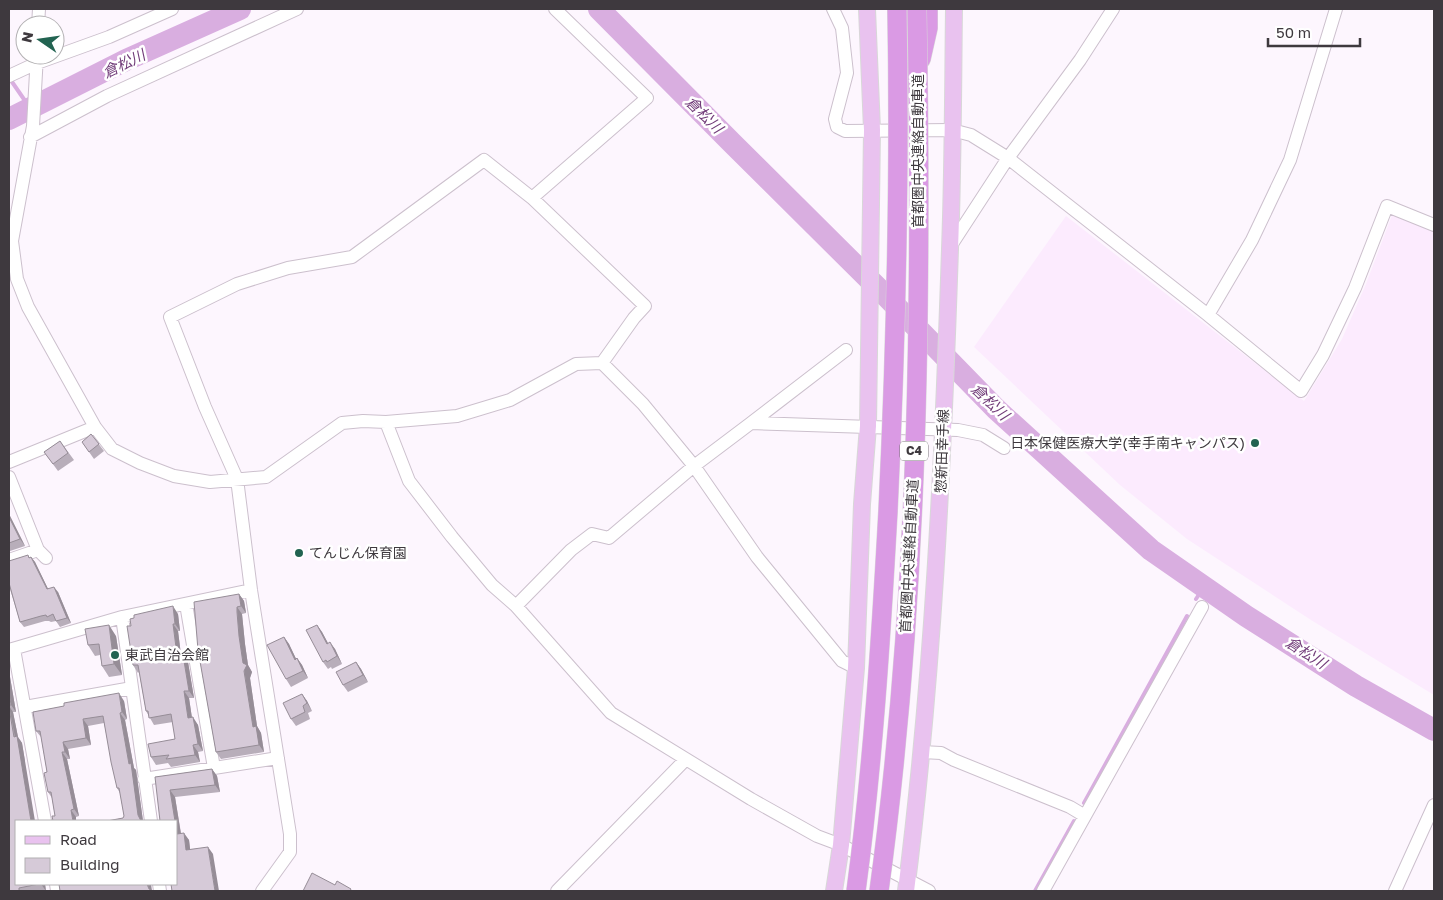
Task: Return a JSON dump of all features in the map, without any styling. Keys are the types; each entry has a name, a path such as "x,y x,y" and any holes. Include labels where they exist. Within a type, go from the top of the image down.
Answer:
{"highway":[{"path":"890,9 897,43"},
{"name":"首都圏中央連絡自動車道","path":"856,891 866,819 877,695 891,438 898,166 897,9"},
{"name":"首都圏中央連絡自動車道","path":"879,891 888,824 902,680 914,483 917,342 917,9"},
{"path":"918,69 928,28 928,9"}],"main road":[{"path":"834,891 841,845 856,668 862,504 868,426 872,130 867,9"},
{"name":"惣新田幸手線","path":"906,886 922,752 937,566 950,247 954,9"}],"street":[{"path":"65,53 109,37 172,9"},
{"path":"31,132 297,9"},
{"path":"532,198 647,98 555,9"},
{"path":"832,9 842,28 847,73 835,119 837,127 845,130 952,130 971,135 1008,158 1208,315 1301,391 1323,355 1355,288 1387,206 1434,225"},
{"path":"950,247 1008,158 1080,60 1113,9"},
{"path":"1208,315 1252,240 1290,160 1336,9"},
{"path":"9,76 33,65"},
{"path":"37,65 31,132 12,241 13,281 94,426 112,449 140,463 174,476 210,482 266,477 342,423 363,421 386,422 458,416 510,400 576,364 602,363 643,404 694,466 757,558 842,661 856,668"},
{"path":"262,891 290,852 290,834 251,590 237,479 205,407 170,317 238,284 288,268 352,257 484,160 532,198 645,306 634,318 602,363"},
{"path":"516,606 571,550 592,534 609,538 694,466 846,350"},
{"path":"386,422 409,481 452,537 492,585 516,606 611,713 817,836 841,845 906,886 929,891"},
{"path":"751,423 944,428 983,435 1004,448"},
{"path":"9,462 94,426"},
{"path":"9,477 42,554 9,560"},
{"path":"45,820 25,707 12,649 122,617 251,590"},
{"path":"186,604 214,768"},
{"path":"1043,891 1202,607"},
{"path":"122,617 151,820"},
{"path":"25,707 132,688"},
{"path":"922,752 941,753 1070,807 1085,816"},
{"path":"144,779 278,758"},
{"path":"557,891 686,759"},
{"path":"1395,891 1434,805"}],"shaded area":[{"name":"日本保健医療大学(幸手南キャンパス)","path":"1392,215 1434,232 1434,695 1311,620 1187,539 1120,485 974,347 1066,216 1304,401 1342,339 1366,284"}],"building":[{"path":"91,434 99,444 89,452 82,442"},
{"path":"60,441 68,453 53,464 44,452"},
{"path":"9,517 20,539 9,543"},
{"path":"28,555 29,558 31,557 47,589 54,587 67,618 56,621 53,614 47,617 46,615 20,622 9,583 9,561"},
{"path":"239,594 241,606 237,607 239,636 243,663 247,665 244,671 253,727 256,726 259,745 216,752 198,650 194,602"},
{"path":"173,606 177,655 183,655 189,691 184,691 188,718 193,717 198,744 193,745 195,755 166,759 169,755 151,757 148,744 175,739 171,714 149,718 148,711 146,711 138,665 133,665 127,626 131,626 130,619 134,618 134,615"},
{"path":"109,625 114,664 102,666 99,644 88,645 85,629"},
{"path":"317,625 327,644 330,642 337,656 327,662 326,660 323,662 306,630"},
{"path":"284,637 295,660 297,658 303,671 286,679 267,645"},
{"path":"356,662 363,675 343,685 336,672"},
{"path":"119,693 122,712 120,713 129,764 131,763 138,815 140,820 112,820 123,818 124,816 119,788 117,788 111,762 103,716 83,719 86,738 63,742 65,752 62,752 74,809 71,810 73,820 53,820 52,816 55,816 51,792 48,792 44,773 47,772 40,731 36,731 33,712 64,706 64,703"},
{"path":"302,694 307,703 303,706 305,712 291,719 283,703"},
{"path":"9,708 14,737 17,736 31,820 15,820 15,885 34,885 19,888 19,891 9,891"},
{"path":"212,769 215,785 170,790 175,820 160,820 155,777"},
{"path":"184,833 186,850 208,847 215,891 172,891 171,885 178,885 178,834"},
{"path":"312,873 335,885 337,881 351,889 350,891 303,891"},
{"path":"59,885 147,885 149,889 153,891 60,891"}],"waterway":[{"name":"倉松川","path":"9,119 126,60 240,9"},
{"name":"倉松川","path":"599,9 884,294 996,409 1151,550 1246,616 1356,686 1434,730"},
{"path":"10,79 30,108"},
{"path":"1196,599 1204,587"},
{"path":"1084,803 1187,616"},
{"path":"1035,891 1074,821"}],"place":[{"name":"日本保健医療大学(幸手南キャンパス)","path":"1255,443"},
{"name":"てんじん保育園","path":"299,553"},
{"name":"東武自治会館","path":"115,655"}]}
